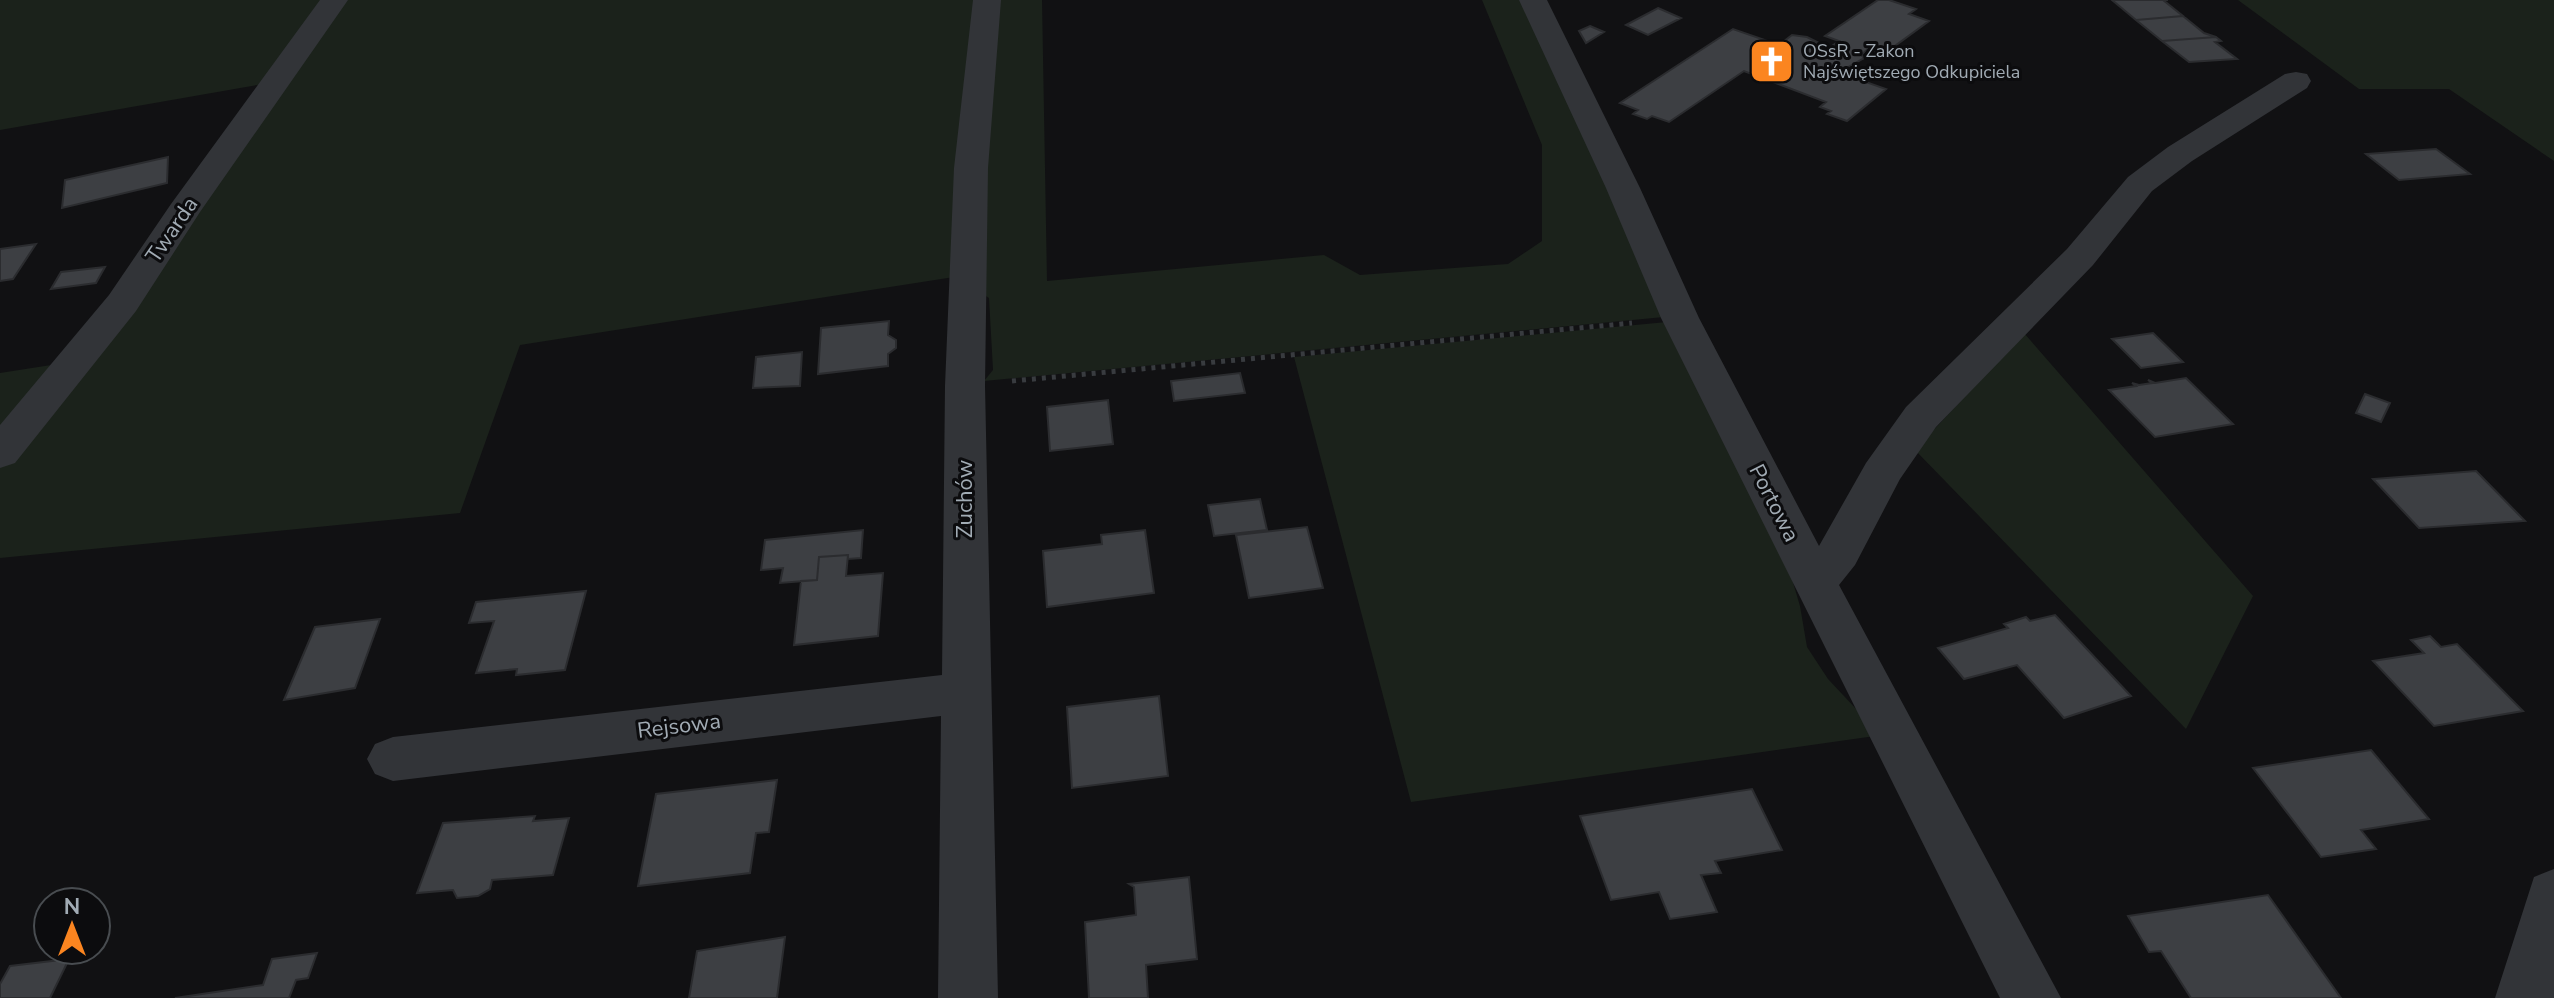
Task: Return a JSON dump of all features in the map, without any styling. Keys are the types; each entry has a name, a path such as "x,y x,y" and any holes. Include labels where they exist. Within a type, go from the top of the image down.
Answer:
{"street":[{"name":"Twarda","path":"0,453 123,303 183,211 334,0"},
{"name":"Zuchów","path":"968,998 965,386 971,168 987,0"},
{"name":"Portowa","path":"1533,0 1680,318 2031,998"},
{"path":"1813,580 1826,570 1839,553 1881,474 1921,417 2080,257 2140,184 2180,154 2296,81"},
{"name":"Rejsowa","path":"393,759 965,693"},
{"path":"2525,998 2554,895"}],"path":[{"path":"965,386 1680,318"}],"shaded area":[{"path":"0,0 327,0 269,83 0,130"},
{"path":"341,0 979,0 954,277 520,345 460,513 0,558 0,467"},
{"path":"995,0 1042,0 1047,281 1324,255 1360,275 1508,264 1542,241 1542,145 1482,0 1524,0 1664,317 984,381 993,370 989,298 976,290"},
{"path":"2238,0 2554,0 2554,161 2449,89 2359,89"},
{"path":"1667,322 1786,559 1800,606 1807,647 1828,679 1858,711 1875,736 1411,802 1294,357"},
{"path":"2024,333 2253,596 2186,729 1915,450"},
{"path":"64,363 0,440 0,373"}],"building":[{"name":"OSsR - Zakon Najświętszego Odkupiciela","path":"1878,0 1889,0 1916,9 1909,14 1929,21 1881,56 1867,50 1861,55 1864,58 1845,69 1865,76 1860,80 1886,89 1847,121 1827,114 1831,111 1820,107 1826,102 1744,71 1669,122 1633,114 1638,110 1620,103 1733,29 1779,45 1792,35 1807,37 1829,48 1839,41 1825,36"},
{"path":"2112,0 2163,0 2183,16 2136,20"},
{"path":"1658,8 1681,18 1648,35 1626,25"},
{"path":"2183,16 2204,33 2216,37 2162,41 2136,20"},
{"path":"1590,26 1604,32 1586,43 1579,31"},
{"path":"2216,37 2221,41 2215,42 2237,59 2189,62 2162,41"},
{"path":"2436,149 2470,174 2399,180 2366,154"},
{"path":"168,157 167,183 62,208 65,180"},
{"path":"36,244 13,279 0,281 0,249"},
{"path":"105,267 96,283 51,289 61,272"},
{"path":"889,321 888,335 896,340 896,348 888,354 888,366 818,374 821,328"},
{"path":"2153,333 2183,362 2141,368 2112,339"},
{"path":"802,352 800,386 753,388 756,357"},
{"path":"1240,373 1245,393 1174,401 1171,381"},
{"path":"2186,378 2233,424 2155,437 2109,390 2136,386 2132,383 2152,383 2148,380 2155,383"},
{"path":"2365,394 2390,403 2381,422 2356,413"},
{"path":"1108,400 1113,444 1050,451 1047,407"},
{"path":"2476,471 2525,521 2419,528 2373,479"},
{"path":"1260,499 1267,530 1214,536 1208,505"},
{"path":"1307,527 1323,588 1249,598 1236,535"},
{"path":"863,530 861,558 848,559 848,555 819,557 817,580 780,583 783,568 761,570 765,540"},
{"path":"1145,530 1154,593 1047,607 1043,551 1102,544 1101,535"},
{"path":"848,555 846,576 883,573 878,636 794,645 801,581 817,580 819,557"},
{"path":"586,591 565,670 516,675 517,669 476,673 494,621 469,623 476,602"},
{"path":"2055,615 2131,696 2064,718 2017,665 1964,679 1938,648 2008,628 2004,624 2026,617 2030,621"},
{"path":"380,619 355,688 284,700 315,627"},
{"path":"2430,636 2441,647 2457,644 2523,711 2434,726 2373,661 2424,653 2411,640"},
{"path":"1159,696 1168,776 1072,788 1067,707"},
{"path":"2371,750 2429,819 2361,830 2376,849 2321,857 2253,768"},
{"path":"777,780 769,832 756,833 750,873 638,886 656,794"},
{"path":"1752,789 1782,850 1715,861 1721,873 1701,875 1717,912 1670,919 1659,892 1611,900 1580,816"},
{"path":"535,816 533,821 569,818 553,875 492,880 490,889 478,896 457,898 453,890 417,893 443,823"},
{"path":"1189,877 1197,959 1146,965 1148,998 1089,998 1085,922 1136,915 1134,887 1129,884"},
{"path":"2268,895 2341,998 2191,998 2161,951 2149,952 2128,916"},
{"path":"785,937 777,998 689,998 697,951"},
{"path":"317,953 308,978 296,980 289,998 175,998 263,985 272,959"},
{"path":"32,963 32,966 66,966 50,998 0,998 0,984 10,966"}],"place":[{"name":"OSsR - Zakon Najświętszego Odkupiciela","path":"1772,61"}]}
